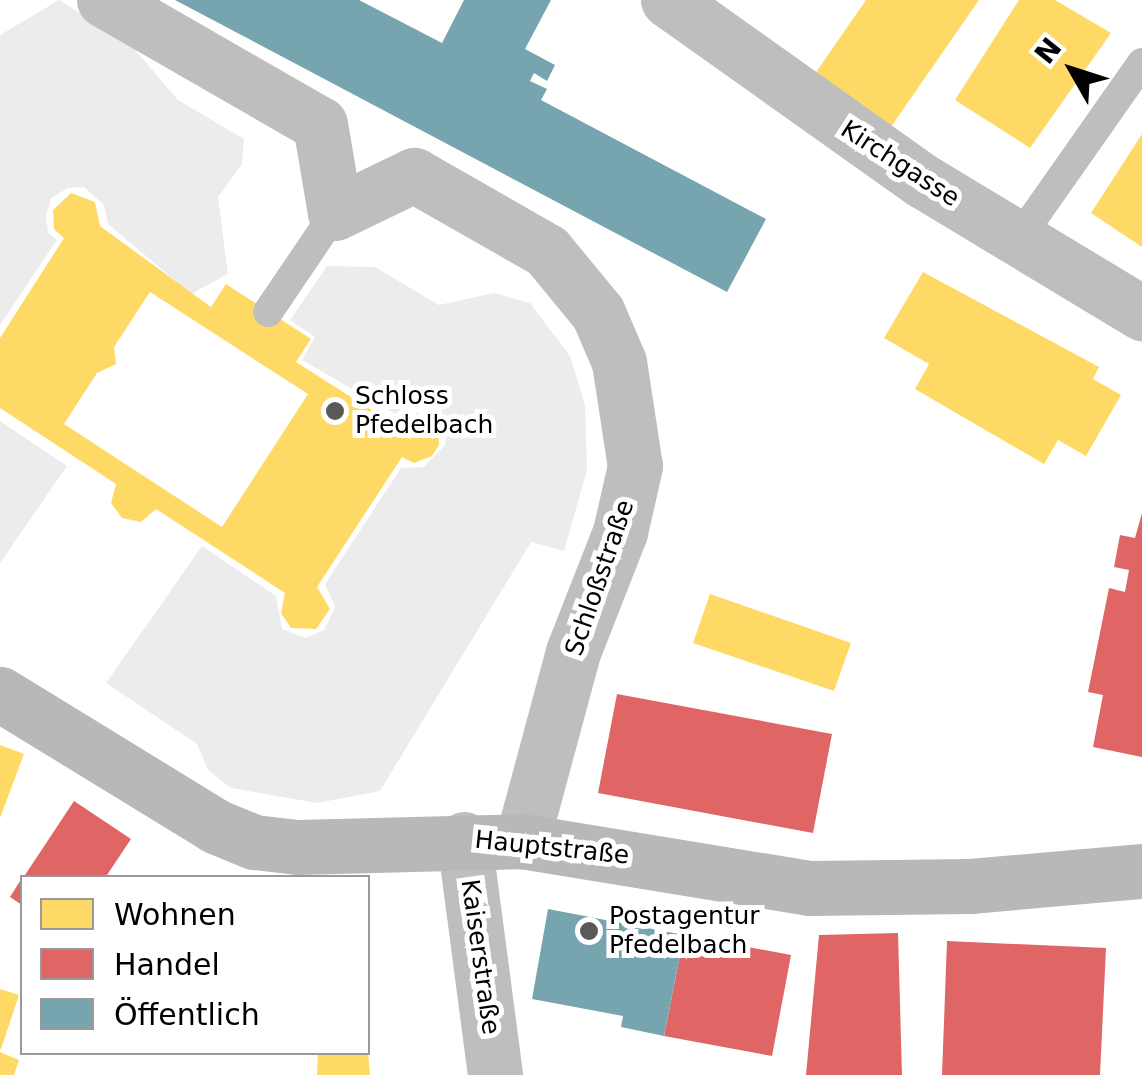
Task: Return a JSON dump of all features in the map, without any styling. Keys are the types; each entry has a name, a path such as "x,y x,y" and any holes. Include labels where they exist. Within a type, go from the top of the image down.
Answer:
{"main road":[{"name":"Hauptstraße","path":"0,694 216,826 254,842 298,847 464,839 522,841 810,888 970,886 1142,871"}],"street":[{"path":"104,0 320,124 335,212"},
{"name":"Kirchgasse","path":"668,0 784,88 1142,313"},
{"name":"Schloßstraße","path":"335,212 414,176 547,251 598,313 619,362 634,466 620,532 574,652 522,841"},
{"name":"Kaiserstraße","path":"464,839 495,1075"}],"lane":[{"path":"1019,238 1142,63"},
{"path":"268,312 335,212"}],"shaded area":[{"path":"59,0 131,45 178,100 244,139 242,164 218,197 228,274 191,294 108,224 104,205 84,187 68,188 51,198 46,216 48,233 57,240 0,325 0,35"},
{"path":"327,266 375,267 439,305 494,293 530,303 570,356 585,405 587,470 564,551 531,542 380,791 317,803 231,788 208,770 197,744 106,683 202,546 276,596 282,629 306,638 324,630 335,607 325,584 401,468 424,467 445,445 448,426 439,409 407,404 396,414 302,360 315,337 290,320"},
{"path":"0,421 67,466 0,563"}],"building: Wohnen":[{"path":"866,0 979,0 886,134 810,81"},
{"path":"1019,0 1055,0 1111,33 1030,148 955,100"},
{"path":"1142,134 1142,247 1091,213"},
{"name":"Schloss Pfedelbach","path":"71,193 95,202 100,226 211,307 226,284 311,339 296,362 395,425 417,413 438,426 439,445 432,456 414,463 402,457 317,587 330,609 316,629 291,628 281,613 285,593 156,509 141,522 122,518 111,503 116,484 0,408 0,338 64,238 54,229 53,210","holes":["150,292 308,394 222,527 64,424 97,373 116,364 114,347"]},
{"path":"923,272 1099,367 1093,379 1121,395 1086,456 1058,440 1044,464 915,389 929,364 884,338"},
{"path":"710,594 851,643 834,691 693,643"},
{"path":"0,745 24,754 0,818"},
{"path":"0,989 19,995 1,1049 0,1049"},
{"path":"0,1052 19,1060 14,1075 0,1075"},
{"path":"318,1055 368,1055 370,1075 317,1075"}],"building: Handel":[{"path":"1142,513 1142,757 1093,747 1103,695 1088,692 1109,588 1125,592 1129,570 1114,567 1120,535 1135,538"},
{"path":"617,694 832,734 813,833 598,793"},
{"path":"74,801 131,839 107,875 25,875"},
{"path":"20,881 20,904 10,897"},
{"path":"898,933 902,1075 806,1075 819,935"},
{"path":"684,935 791,955 772,1056 664,1036"},
{"path":"947,941 1106,948 1100,1075 942,1075"}],"building: Öffentlich":[{"path":"175,0 359,0 442,43 464,0 551,0 525,49 555,65 547,81 534,73 530,81 547,89 541,100 766,219 727,292"},
{"path":"548,909 684,935 664,1036 621,1027 623,1016 532,999"}],"place":[{"name":"Schloss Pfedelbach","path":"335,411"},
{"name":"Postagentur Pfedelbach","path":"589,931"}]}
